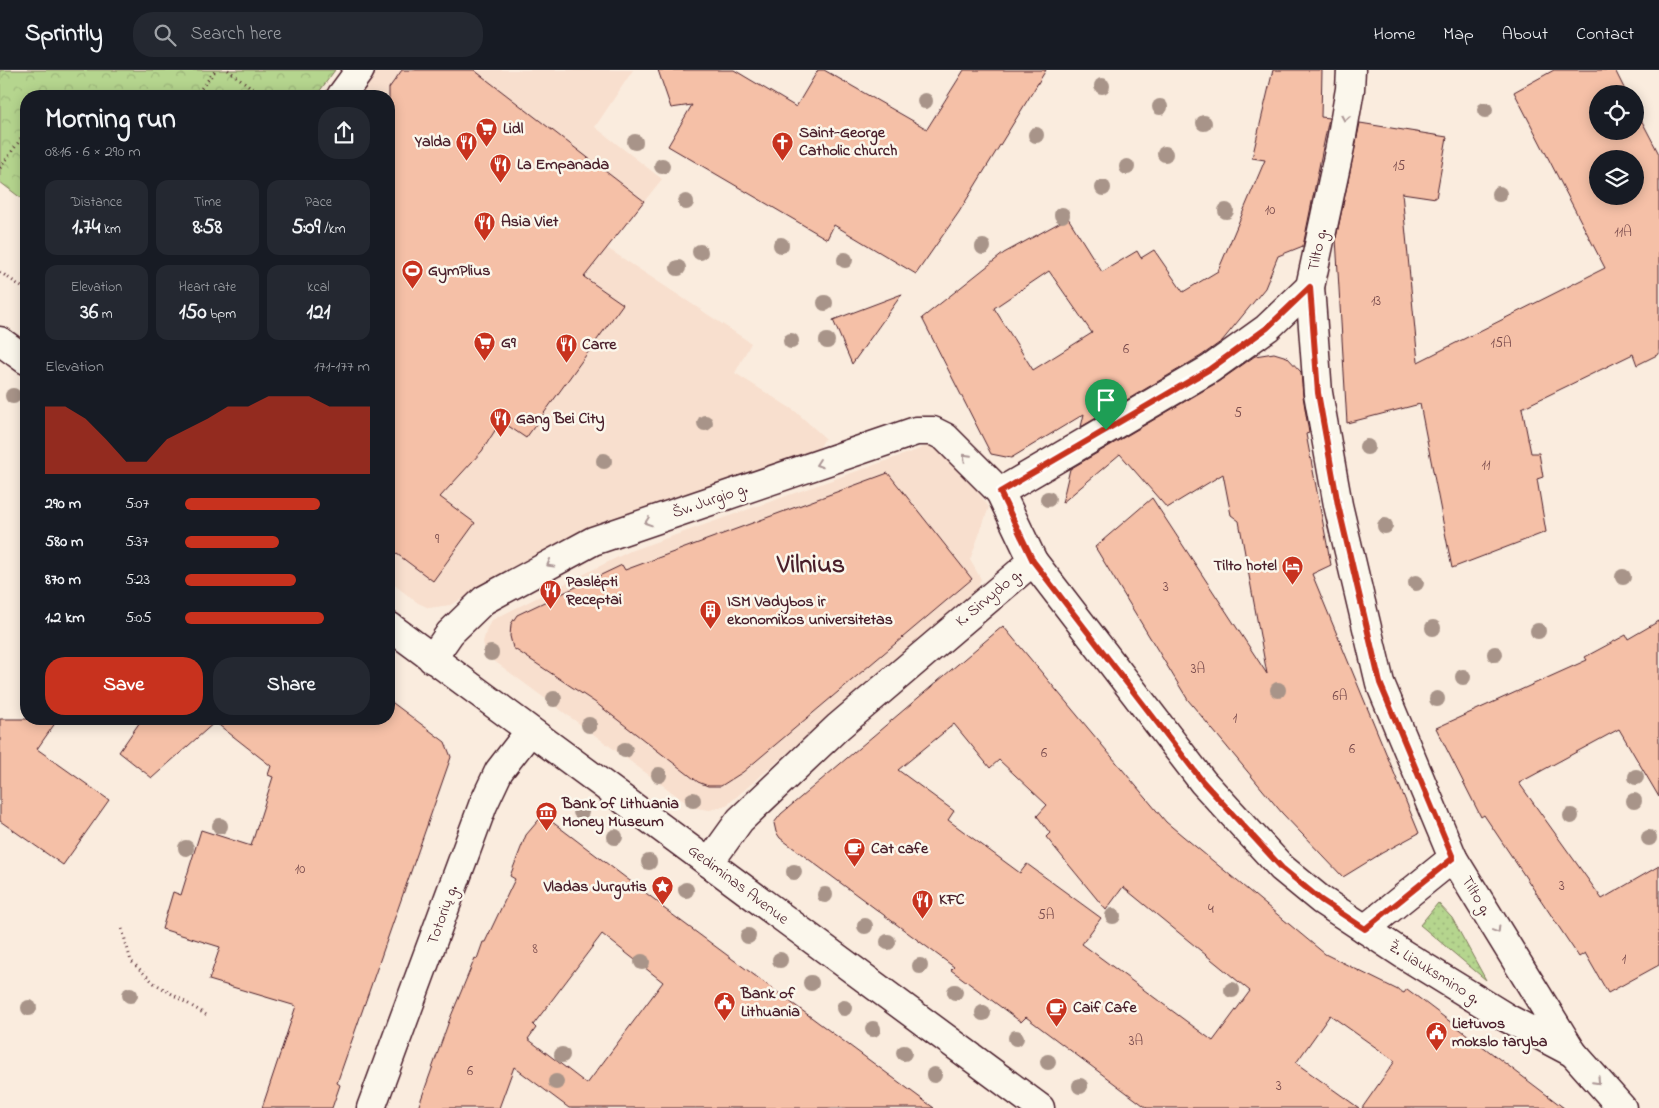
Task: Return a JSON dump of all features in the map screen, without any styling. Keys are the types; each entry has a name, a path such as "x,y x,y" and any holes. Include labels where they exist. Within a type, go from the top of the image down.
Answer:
{"street":[{"path":"345,90 360,70"},
{"name":"Tilto g.","path":"1351,70 1350,89 1340,147 1310,287 1318,393 1338,505 1380,683 1453,858 1573,1053 1622,1108"},
{"path":"1000,492 1210,369 1267,328 1310,287"},
{"path":"0,341 20,356"},
{"name":"Šv. Jurgio g.","path":"432,659 450,633 484,600 593,541 916,430 933,432 945,437 1000,492"},
{"name":"K. Sirvydo g.","path":"709,863 740,820 838,727 1033,561 1000,492"},
{"name":"Ž. Liauksmino g.","path":"1033,561 1203,782 1282,868 1321,900 1365,929 1507,1018 1573,1053"},
{"name":"Gediminas Avenue","path":"395,631 1040,1108"},
{"name":"Totorių g.","path":"371,1108 483,805 499,771 530,731"},
{"path":"1365,929 1453,858"}],"path":[{"path":"200,90 216,70"},
{"path":"228,70 255,90"},
{"path":"0,168 20,140"},
{"path":"0,272 20,286"},
{"path":"122,929 131,961 154,983 208,1016"}],"shaded area":[{"path":"378,70 633,70 595,127 662,179 607,248 751,343 735,373 795,411 825,438 818,450 600,531 450,605 429,608 418,603 395,586 395,90 364,90"},
{"name":"ISM Vadybos ir ekonomikos universitetas","path":"934,444 945,448 989,507 970,560 981,579 977,589 727,805 710,810 696,808 684,801 486,655 483,642 487,628 492,620 630,551"}],"green space":[{"path":"0,70 335,70 320,90 20,90 20,197 0,182"},
{"path":"1438,903 1452,918 1486,980 1420,925"}],"building":[{"name":"G9","path":"402,70 474,70 644,201 584,277 623,304 526,438 501,421 482,451 440,497 475,523 433,581 395,552 395,90 389,90"},
{"path":"658,70 734,70 796,107 818,70 824,70 927,129 964,70 1046,70 959,212 916,274 834,225 827,239 668,146 692,105 671,108"},
{"path":"1273,70 1322,70 1321,117 1329,118 1303,246 1278,256 1265,288 1222,341 1201,356 1081,427 1084,414 1011,458 991,454 922,318 1004,253 1068,218 1102,272 1137,251 1141,258 1154,250 1183,292 1218,271 1265,160 1252,158","holes":["1049,271 1092,333 1033,370 994,308"]},
{"path":"1554,70 1615,70 1622,85 1589,85 1589,140 1644,140 1644,125 1659,154 1659,354 1637,365 1633,354 1522,408 1531,453 1539,453 1543,477 1537,479 1546,532 1452,568 1420,404 1347,423 1336,238 1360,123 1447,137 1436,198 1402,193 1418,362 1605,268 1514,92"},
{"path":"902,294 852,364 833,320"},
{"path":"1274,353 1287,357 1301,372 1309,433 1306,434 1331,565 1312,574 1419,833 1343,877 1282,813 1188,700 1095,547 1152,498 1267,674 1239,521 1231,515 1223,474 1167,508 1120,454 1062,503 1070,469 1218,382 1255,356"},
{"name":"ISM Vadybos ir ekonomikos universitetas","path":"888,473 972,579 743,772 721,786 708,786 698,782 596,703 513,648 510,636 511,624 517,615 622,565 625,570"},
{"path":"1659,621 1659,797 1619,729 1519,783 1602,899 1659,866 1659,965 1608,993 1585,953 1579,957 1484,815 1481,817 1436,728 1587,660 1585,657 1626,635 1628,639"},
{"path":"1003,626 1166,822 1325,954 1404,993 1407,989 1564,1108 1362,1108 1395,1061 1330,1015 1296,1063 1359,1108 1147,1108 1026,1017 1021,1022 951,970 954,967 780,838 774,823 781,814","holes":["954,724 990,768 999,760 1047,805 1037,816 1050,833 1046,837 1106,910 1123,887 1250,991 1213,1041 1082,944 1101,918 1027,864 1020,873 948,820 954,811 898,770"]},
{"path":"395,704 445,742 451,757 337,1083 340,1085 332,1108 262,1108 296,1006 209,980 220,947 162,929 173,892 181,895 201,830 251,846 273,777 268,775 271,766 219,725 395,725"},
{"path":"0,719 20,719 20,725 54,725 37,749 109,800 63,865 0,821"},
{"path":"138,725 212,725 152,778 119,752"},
{"path":"543,815 662,907 934,1108 569,1108 514,1067 499,1108 418,1108 449,1021 475,958 477,959 483,942 485,942 515,879 510,876 526,835","holes":["602,934 663,982 587,1084 528,1039 536,1028 533,1025"]}],"place":[{"name":"Lidl","path":"487,148"},
{"name":"Yalda","path":"467,161"},
{"name":"Saint-George Catholic church","path":"783,161"},
{"name":"La Empanada","path":"501,184"},
{"name":"Asia Viet","path":"485,241"},
{"name":"GymPlius","path":"412,290"},
{"name":"G9","path":"485,362"},
{"name":"Carre","path":"566,364"},
{"name":"Gang Bei City","path":"500,438"},
{"name":"Tilto hotel","path":"1293,585"},
{"name":"Paslėpti Receptai","path":"550,610"},
{"name":"ISM Vadybos ir ekonomikos universitetas","path":"711,630"},
{"name":"Bank of Lithuania Money Museum","path":"546,832"},
{"name":"Cat cafe","path":"855,868"},
{"name":"Vladas Jurgutis","path":"663,906"},
{"name":"KFC","path":"923,919"},
{"name":"Bank of Lithuania","path":"725,1022"},
{"name":"Caif Cafe","path":"1057,1027"},
{"name":"Lietuvos mokslo taryba","path":"1436,1052"}],"district":[{"name":"Vilnius","path":"811,566"}],"route":[{"path":"1310,287 1318,393 1338,505 1380,683 1453,858 1365,929 1321,900 1282,868 1203,782 1033,561 1000,492 1106,430 1210,369 1267,328 1310,287"}]}
